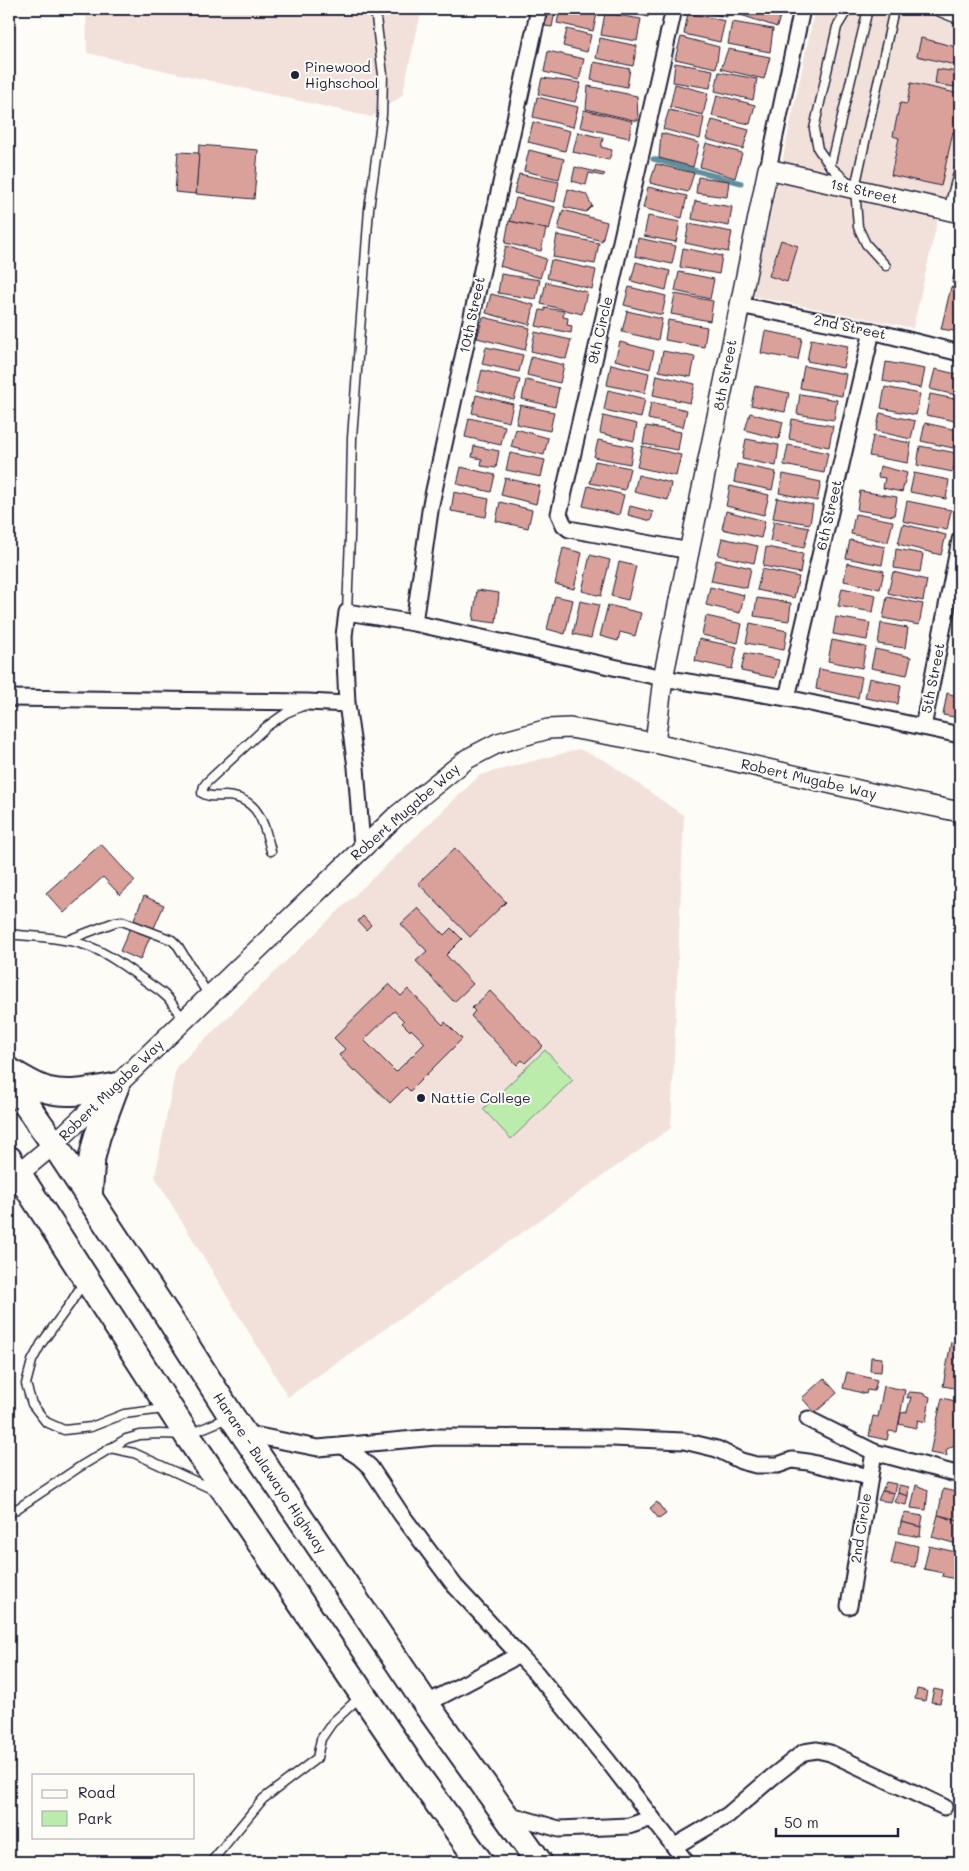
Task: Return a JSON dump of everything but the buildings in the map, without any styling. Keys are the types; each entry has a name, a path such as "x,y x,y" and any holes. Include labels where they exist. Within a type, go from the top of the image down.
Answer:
{"highway":[{"path":"9,1071 46,1090 78,1093 116,1086"},
{"name":"Harare - Bulawayo Highway","path":"9,1080 54,1144 237,1425 426,1704 539,1862"},
{"path":"89,1198 92,1158 97,1137 116,1086"},
{"path":"14,1167 187,1435 362,1695 478,1862"}],"street":[{"name":"10th Street","path":"414,623 431,504 539,9"},
{"name":"9th Circle","path":"674,9 559,514 564,525 569,529 690,551"},
{"name":"8th Street","path":"655,743 663,678 802,9"},
{"name":"1st Street","path":"768,169 954,212"},
{"name":"2nd Street","path":"740,305 872,331 960,353"},
{"name":"6th Street","path":"787,698 872,331"},
{"name":"5th Street","path":"923,727 960,540"},
{"path":"362,847 356,767 347,704 344,644 346,612 414,623 663,678 787,698 960,735"},
{"path":"9,698 347,704"},
{"name":"Robert Mugabe Way","path":"14,1167 54,1144 395,816 467,758 498,743 548,729 570,728 655,743 960,812"},
{"path":"808,1419 874,1452 960,1476"},
{"path":"237,1425 318,1448 436,1437 612,1438 684,1441 717,1449 741,1461 756,1465 778,1465 792,1460 869,1477"},
{"path":"342,1446 370,1467 406,1522 455,1586 536,1673 602,1753 686,1862"},
{"name":"2nd Circle","path":"849,1606 874,1452"},
{"path":"426,1704 519,1655"},
{"path":"675,1846 728,1815 788,1763 804,1752 817,1750 830,1753 944,1807"},
{"path":"502,1812 559,1828 629,1826 652,1818"}],"lane":[{"path":"346,612 353,429 369,209 382,115 383,75 375,9"},
{"path":"848,9 837,27 814,129 818,149 830,166 855,188"},
{"path":"830,166 868,9"},
{"path":"886,266 866,244 858,227 855,188 894,9"},
{"path":"932,9 960,20"},
{"path":"954,212 960,166"},
{"path":"271,851 265,828 258,813 251,805 245,800 235,797 207,796 202,793 202,790 207,782 266,727 286,713 304,707 308,702"},
{"path":"68,940 122,921 166,937 178,946 210,996"},
{"path":"9,934 68,940 87,945 160,991 168,998 184,1020"},
{"path":"85,1278 70,1304 41,1344 32,1361 26,1384 32,1404 46,1422 64,1430 91,1427 124,1414 171,1408"},
{"path":"9,1514 126,1439 140,1435 187,1435 237,1425"},
{"path":"110,1448 134,1453 230,1497"},
{"path":"211,1862 263,1799 317,1758 321,1739 332,1723 362,1695"},
{"path":"9,1857 15,1862"}],"shaded area":[{"name":"Pinewood Highschool","path":"86,9 422,9 402,96 371,117 87,53"},
{"path":"815,9 960,9 960,198 943,197 913,328 753,296"},
{"name":"Nattie College","path":"579,749 606,761 684,816 671,1128 288,1397 155,1177 176,1067 480,775"}],"green space":[{"path":"545,1050 573,1080 511,1139 483,1109"}],"waterway":[{"path":"653,159 741,183"}],"place":[{"name":"Pinewood Highschool","path":"295,75"},
{"name":"Nattie College","path":"421,1098"}]}
